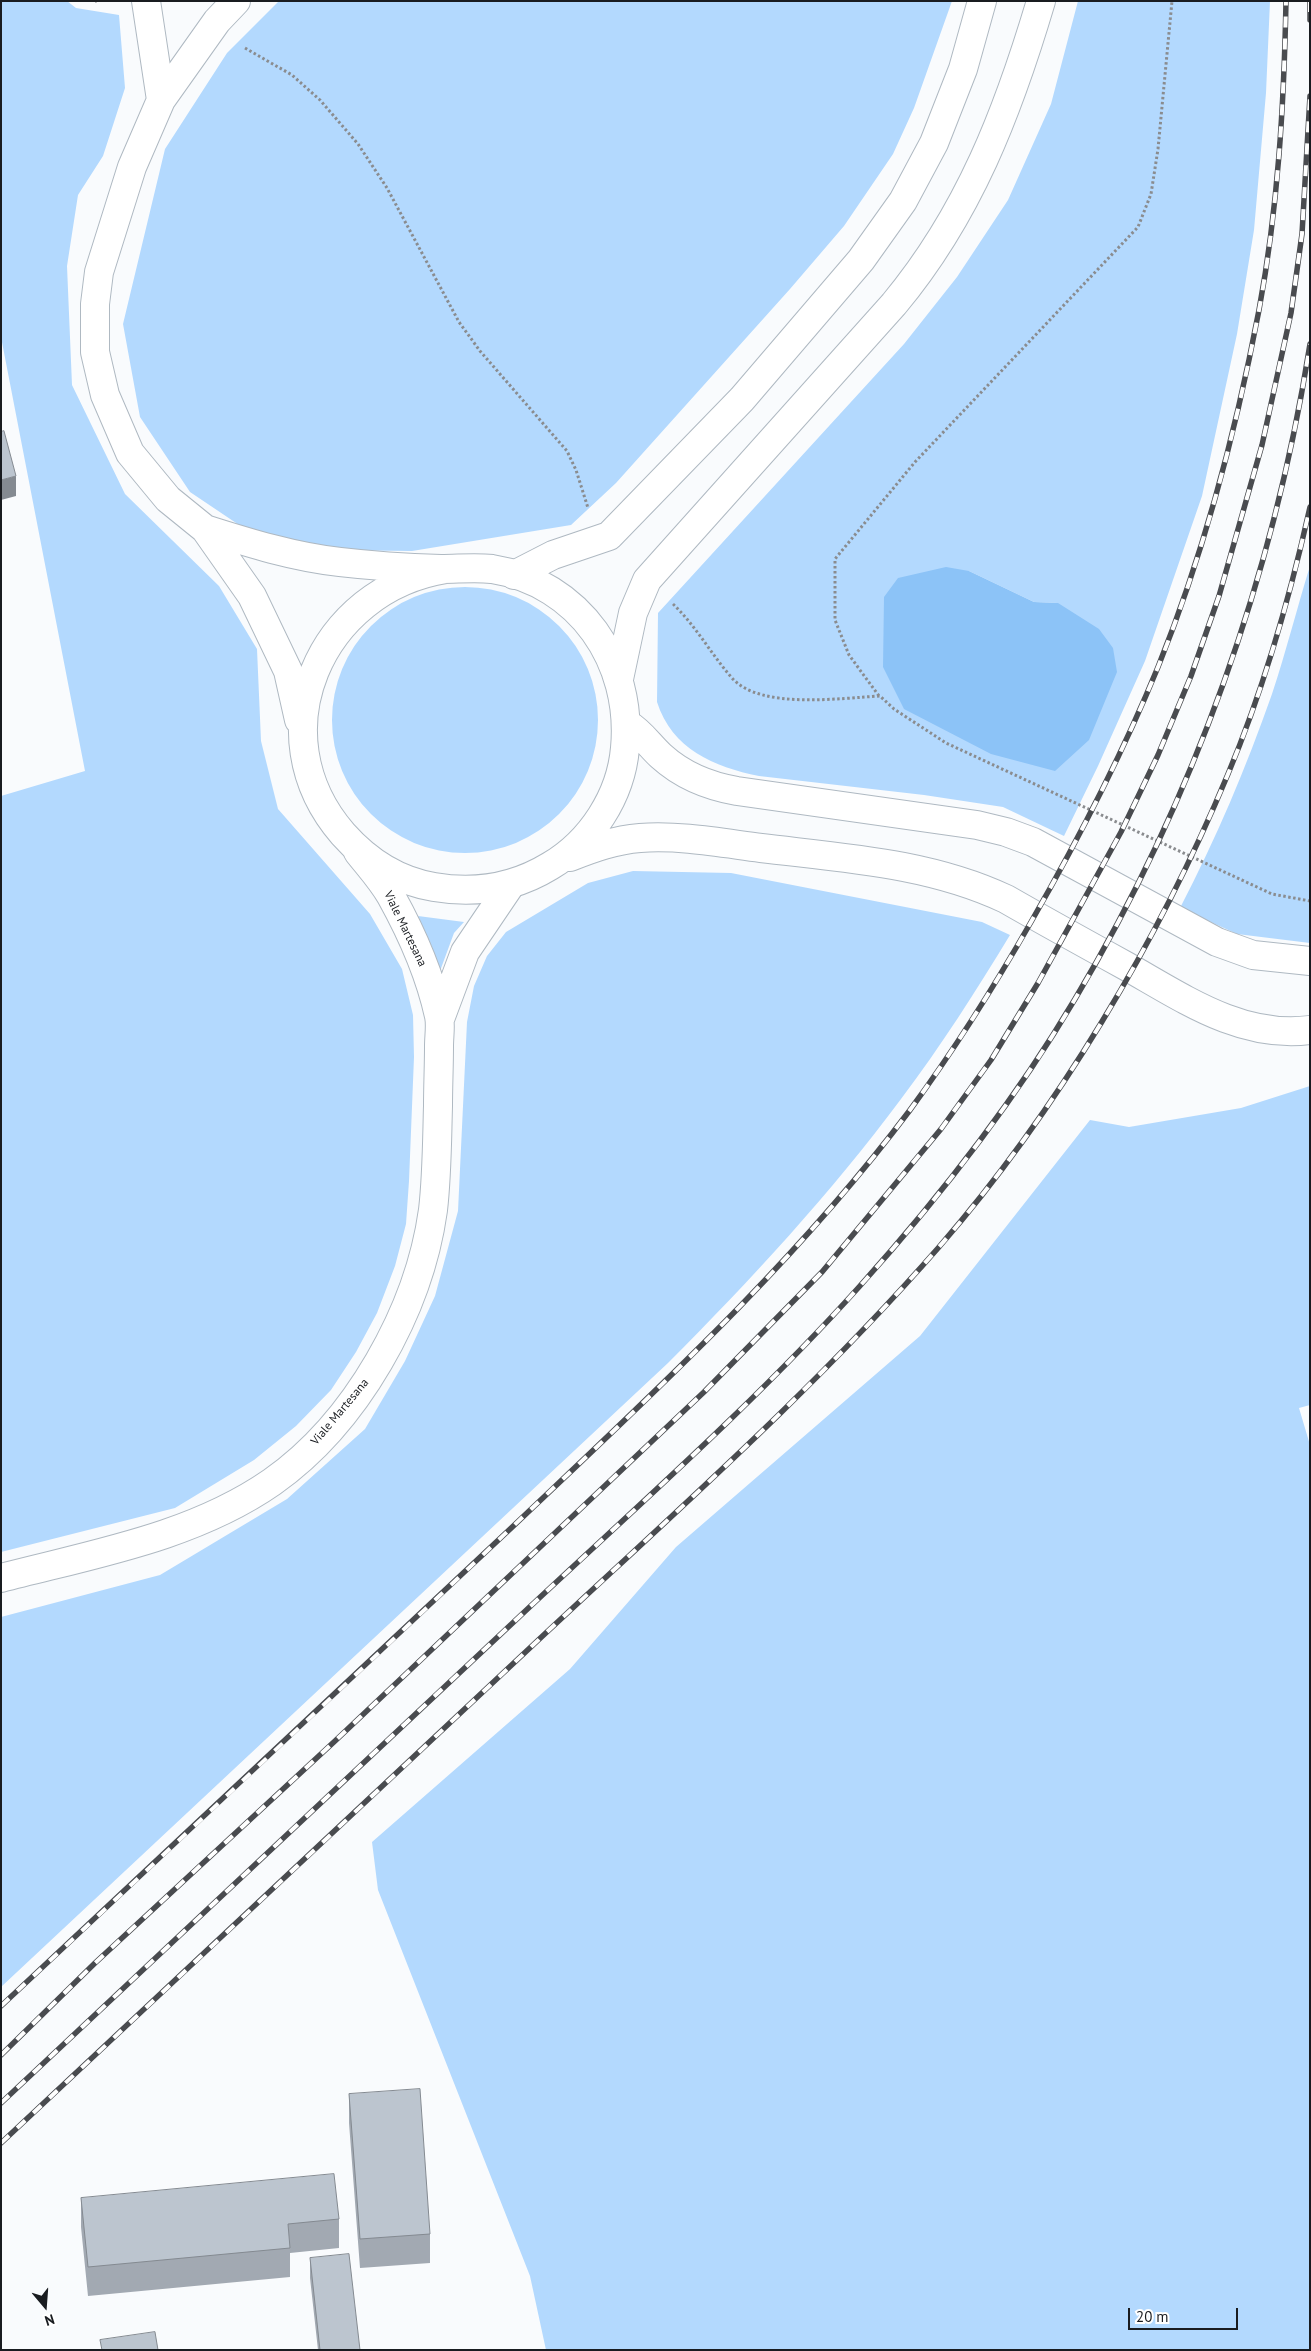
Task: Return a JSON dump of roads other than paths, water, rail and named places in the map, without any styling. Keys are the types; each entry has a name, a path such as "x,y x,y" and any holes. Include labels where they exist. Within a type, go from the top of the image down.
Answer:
{"main road":[{"path":"146,1 162,100"},
{"path":"205,529 278,551 323,560 376,566 446,569 475,567 514,575 550,591 586,621 606,648 624,694 627,724 624,760 610,801 591,831 576,847 536,874 511,884 469,890 428,886 388,871 354,847 332,821 321,802 309,771 304,738 288,671 264,619 246,586 205,529 178,509 161,492 130,453 105,395 95,352 95,304 102,259 132,167 162,100 217,22 236,1"},
{"path":"514,575 553,555 609,536 736,406 855,267 903,201 934,143 963,69 982,1"},
{"path":"619,678 633,612 647,580 894,304 927,261 954,220 976,179 994,138 1041,1"},
{"path":"304,738 306,701 312,678 327,645 341,625 367,600 388,587 410,577 446,569"},
{"path":"627,724 639,731 661,756 674,767 705,784 737,791 963,822 1006,832 1033,842 1217,942 1239,951 1261,956 1310,961"},
{"path":"553,864 598,846 614,842 640,838 672,838 840,858 927,872 970,884 1006,900 1224,1019 1264,1029 1310,1030"},
{"name":"Viale Martesana","path":"1,1578 150,1540 217,1514 273,1481 324,1435 364,1388 394,1335 418,1277 433,1210 440,1019 430,982 390,894 354,847"},
{"name":"Viale Martesana","path":"440,1019 465,952 511,884"}],"railway":[{"path":"1,2006 445,1591 614,1431 718,1329 818,1223 865,1167 910,1110 973,1018 1048,891 1114,765 1144,700 1175,624 1204,536 1240,401 1266,272 1279,156 1284,79 1286,1"},
{"path":"1310,1 1310,20"},
{"path":"1,2055 95,1963 335,1741 704,1392 822,1272 941,1129 991,1060 1038,983 1121,832 1158,755 1191,676 1219,596 1262,445 1291,313 1302,234 1310,96"},
{"path":"1,2103 693,1455 778,1373 889,1253 946,1184 1001,1112 1075,999 1118,923 1157,845 1192,765 1224,683 1251,600 1275,515 1294,430 1310,344"},
{"path":"1,2143 741,1451 891,1300 939,1247 982,1194 1024,1139 1102,1022 1137,961 1201,836 1253,709 1285,608 1310,507"}]}
